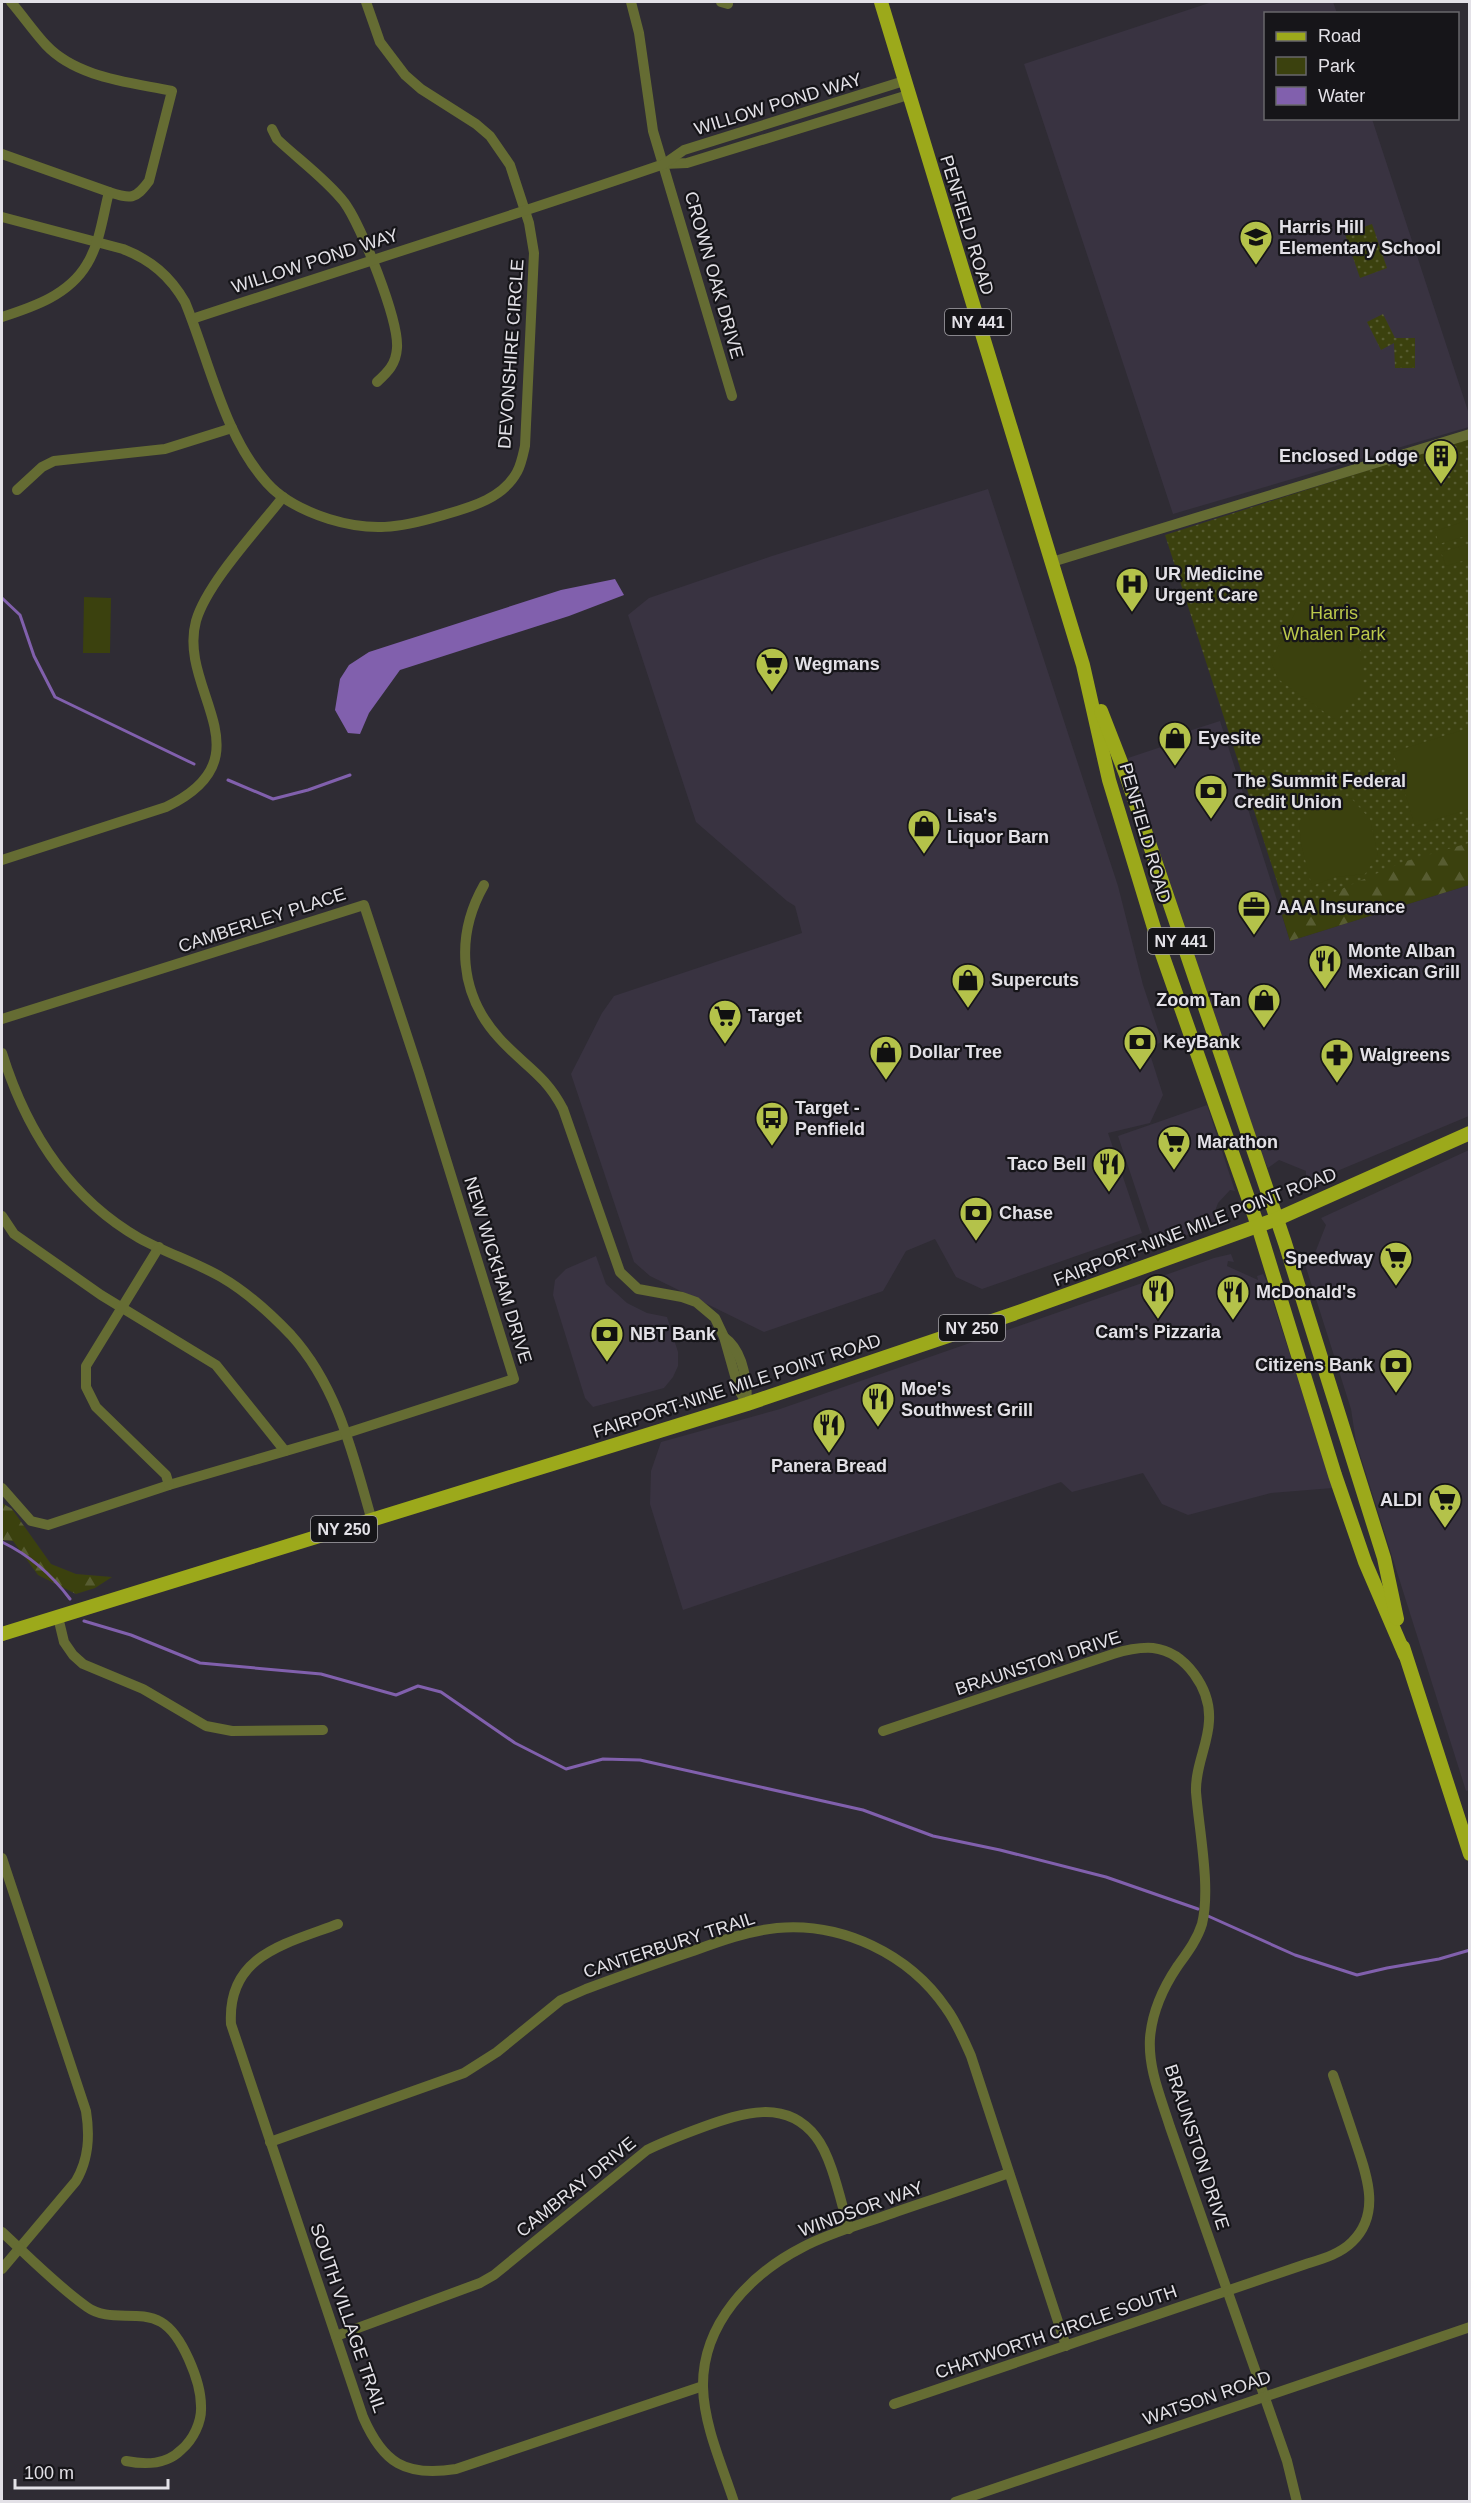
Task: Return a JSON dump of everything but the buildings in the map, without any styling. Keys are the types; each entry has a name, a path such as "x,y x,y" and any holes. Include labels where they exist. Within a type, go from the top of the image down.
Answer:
{"main road":[{"name":"PENFIELD ROAD","path":"881,2 1083,664 1126,775 1277,1219 1384,1558 1405,1655"},
{"name":"PENFIELD ROAD","path":"1083,664 1109,780 1161,951 1258,1226 1335,1475 1365,1562 1405,1655 1470,1854"},
{"name":"FAIRPORT-NINE MILE POINT ROAD","path":"2,1634 747,1404 1013,1314 1277,1219 1470,1134"}],"street":[{"path":"2,154 128,198 139,194 148,181 172,91 116,79 76,66 48,46 11,2"},
{"name":"DEVONSHIRE CIRCLE","path":"192,319 232,428 244,451 267,483 283,497 308,513 351,526 404,527 487,501 504,488 517,473 525,446 535,271 532,233 526,212 510,165 500,148 476,124 421,89 405,75 380,42 366,2"},
{"path":"631,2 639,33 653,131 664,164"},
{"name":"WILLOW POND WAY","path":"192,319 372,259 526,212 664,164 684,150 906,88"},
{"path":"272,129 277,139 342,200 353,216 372,259 397,334 395,360 390,370 377,382"},
{"name":"CROWN OAK DRIVE","path":"664,164 732,396"},
{"path":"2,317 37,305 59,293 73,281 87,264 96,242 109,192"},
{"path":"2,217 140,256 176,287 192,319"},
{"path":"17,490 42,466 54,461 165,449 232,428"},
{"path":"1052,562 1470,434"},
{"path":"2,860 166,807 185,797 205,777 213,761 217,745 216,728 198,665 194,639 196,623 208,593 283,497"},
{"path":"484,885 476,898 466,927 465,962 472,994 482,1016 500,1038 555,1094 563,1109 620,1272 638,1289 682,1297 696,1302 715,1318 724,1337 739,1390 747,1404"},
{"name":"CAMBERLEY PLACE","path":"2,1019 364,904 419,1072"},
{"path":"2,1053 24,1114 60,1169 95,1205 115,1222 240,1289 277,1321 305,1353 319,1373 347,1433 372,1521"},
{"name":"NEW WICKHAM DRIVE","path":"2,1488 31,1521 48,1525 169,1485 347,1433 514,1380 419,1072"},
{"path":"2,1216 14,1234 121,1309 216,1365 285,1451"},
{"path":"159,1247 86,1366 86,1387 96,1407 165,1475 169,1485"},
{"path":"58,1617 64,1642 83,1664 143,1689 206,1726 232,1731 323,1730"},
{"name":"BRAUNSTON DRIVE","path":"883,1731 1113,1654 1140,1648 1154,1648 1176,1657 1186,1665 1201,1685 1209,1718 1196,1783 1204,1914 1197,1937 1166,1986 1158,2004 1150,2038 1150,2052 1161,2098 1287,2461 1297,2502"},
{"path":"2,1858 86,2111 89,2132 84,2166 76,2181 2,2269"},
{"name":"SOUTH VILLAGE TRAIL","path":"338,1924 259,1957 246,1968 232,1993 231,2024 336,2336 372,2437 381,2450 392,2460 422,2471 456,2469 703,2386"},
{"name":"CANTERBURY TRAIL","path":"270,2142 464,2073 497,2052 561,2001 585,1989 732,1938 778,1928 803,1928 846,1935 900,1960 926,1982 946,2007 967,2047 1066,2346"},
{"name":"CHATWORTH CIRCLE SOUTH","path":"894,2404 1342,2250 1361,2231 1369,2207 1370,2192 1333,2074"},
{"name":"CAMBRAY DRIVE","path":"336,2336 480,2283 494,2275 647,2150 673,2138 747,2112 763,2110 788,2115 808,2128 818,2139 849,2229"},
{"name":"WINDSOR WAY","path":"734,2502 709,2425 703,2386 707,2358 720,2322 745,2288 762,2273 803,2247 1009,2173"},
{"path":"2,2232 87,2308 106,2315 139,2316 160,2321 178,2337 200,2393 200,2419 196,2431 184,2448 166,2460 142,2464 126,2461"},
{"name":"WATSON ROAD","path":"955,2502 1470,2327"}],"shaded area":[{"name":"Harris Hill Elementary School","path":"1212,2 1333,2 1337,12 1264,12 1264,120 1372,120 1469,414 1469,427 1173,514 1024,64"},
{"path":"988,489 1118,886 1143,985 1162,1042 1148,1048 1163,1095 1150,1123 1108,1133 1142,1233 982,1289 956,1277 935,1239 906,1251 883,1291 764,1332 650,1276 634,1262 571,1074 602,1013 614,996 802,933 795,906 696,822 628,615 649,598 772,556"},
{"path":"1220,721 1290,941 1469,885 1469,1116 1306,1184 1306,1171 1279,1160 1268,1168 1262,1155 1128,758 1167,745 1174,739 1173,736"},
{"path":"1207,1105 1235,1191 1230,1190 1218,1203 1214,1214 1220,1223 1155,1247 1118,1136"},
{"path":"1469,1150 1470,1790 1466,1791 1356,1442 1351,1409 1302,1255 1308,1253 1313,1258 1326,1225 1321,1218"},
{"path":"1231,1254 1234,1262 1228,1261 1227,1266 1258,1280 1257,1276 1263,1274 1266,1280 1333,1488 1271,1493 1188,1515 1162,1504 1143,1473 1072,1492 1061,1482 683,1610 650,1504 651,1471 661,1442 780,1409"},
{"path":"596,1256 606,1284 627,1303 647,1313 667,1317 678,1352 678,1366 664,1388 593,1407 585,1398 553,1295 555,1280 566,1269"}],"green space":[{"path":"1372,224 1387,268 1360,278 1345,234"},
{"path":"1383,314 1395,338 1415,338 1415,368 1395,368 1394,343 1381,350 1367,322"},
{"name":"Harris Whalen Park","path":"1469,438 1469,867 1291,925 1165,535"},
{"path":"1469,520 1469,535 1439,544 1435,531"},
{"path":"1469,544 1469,559 1446,566 1441,552"},
{"path":"84,597 111,598 110,653 83,653"},
{"path":"1301,601 1338,613 1361,652 1361,690 1337,721 1278,679 1271,661"},
{"path":"1469,728 1469,809 1415,826 1393,752"},
{"path":"1351,798 1370,819 1378,855 1365,874 1335,877 1312,886 1301,844 1299,823 1319,805"},
{"path":"1469,843 1469,885 1290,941 1282,915 1403,862"},
{"path":"2,1503 12,1509 51,1564 76,1574 112,1577 95,1588 76,1594 38,1575 13,1541 2,1540"}],"water":[{"path":"615,579 624,595 569,616 400,670 369,713 360,734 348,733 335,710 340,679 349,665 369,652 561,590"}],"waterway":[{"path":"2,598 20,615 34,656 55,697 194,764"},
{"path":"228,780 273,799 308,790 350,775"},
{"path":"2,1542 39,1566 70,1599"},
{"path":"84,1621 131,1635 200,1663 321,1674 396,1695 418,1686 441,1692 515,1743 566,1769 603,1759 640,1760 863,1810 933,1836 1000,1850 1106,1877 1198,1909"},
{"path":"1208,1916 1295,1955 1357,1975 1439,1959 1470,1950"}],"place":[{"name":"Harris Hill Elementary School","path":"1256,266"},
{"name":"Enclosed Lodge","path":"1441,485"},
{"name":"UR Medicine Urgent Care","path":"1132,613"},
{"name":"Wegmans","path":"772,693"},
{"name":"Eyesite","path":"1175,767"},
{"name":"The Summit Federal Credit Union","path":"1211,820"},
{"name":"Lisa's Liquor Barn","path":"924,855"},
{"name":"AAA Insurance","path":"1254,936"},
{"name":"Monte Alban Mexican Grill","path":"1325,990"},
{"name":"Supercuts","path":"968,1009"},
{"name":"Zoom Tan","path":"1264,1029"},
{"name":"Target","path":"725,1045"},
{"name":"KeyBank","path":"1140,1071"},
{"name":"Dollar Tree","path":"886,1081"},
{"name":"Walgreens","path":"1337,1084"},
{"name":"Target - Penfield","path":"772,1147"},
{"name":"Marathon","path":"1174,1171"},
{"name":"Taco Bell","path":"1109,1193"},
{"name":"Chase","path":"976,1242"},
{"name":"Speedway","path":"1396,1287"},
{"name":"Cam's Pizzaria","path":"1158,1320"},
{"name":"McDonald's","path":"1233,1321"},
{"name":"NBT Bank","path":"607,1363"},
{"name":"Citizens Bank","path":"1396,1394"},
{"name":"Moe's Southwest Grill","path":"878,1428"},
{"name":"Panera Bread","path":"829,1454"},
{"name":"ALDI","path":"1445,1529"}]}
